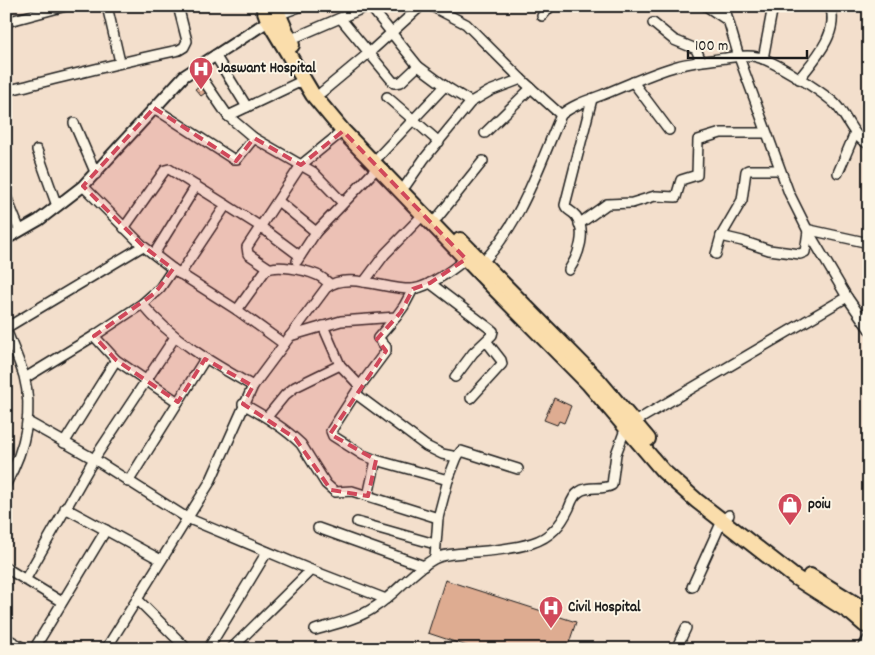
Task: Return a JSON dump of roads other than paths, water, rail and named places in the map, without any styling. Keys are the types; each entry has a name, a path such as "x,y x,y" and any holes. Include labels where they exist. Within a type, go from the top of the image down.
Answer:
{"main road":[{"path":"264,6 274,14 322,92 348,125 378,162 406,184 430,216"},
{"path":"274,14 312,95 343,130 378,162 630,425 663,471 765,548 857,605 869,610"},
{"path":"765,548 796,578 851,613 868,631 864,649"}],"street":[{"path":"6,22 66,6"},
{"path":"107,6 120,62"},
{"path":"6,91 120,62 179,50 184,47 187,41 178,6"},
{"path":"6,239 39,220 83,186 96,174 178,81 274,14 302,6"},
{"path":"289,40 369,6 418,66 444,86 472,102"},
{"path":"322,92 421,6"},
{"path":"542,16 551,6"},
{"path":"706,6 727,20"},
{"path":"724,6 739,57 792,200 846,297 866,326"},
{"path":"763,59 773,6"},
{"path":"799,80 825,43 833,19 830,6"},
{"path":"435,7 466,24 521,79 561,115"},
{"path":"341,19 370,52 391,81 396,84 401,82 418,66"},
{"path":"653,23 674,40 696,49 701,61"},
{"path":"215,54 247,107"},
{"path":"106,649 210,482 243,404 253,386 330,284 347,281 413,288 430,283 474,261 515,218 526,198 561,115 570,109 633,82 677,66 701,61 753,56 763,59 832,101 842,111 861,140 869,144"},
{"path":"195,68 220,108 228,116 254,138 315,174 343,203"},
{"path":"406,184 472,102 490,91 521,79"},
{"path":"228,116 304,80"},
{"path":"633,82 669,130"},
{"path":"292,269 316,232 444,86"},
{"path":"485,133 531,88"},
{"path":"388,97 439,142"},
{"path":"569,270 581,241 579,224 575,215 565,205 592,99"},
{"path":"154,108 235,160 239,158 254,138"},
{"path":"74,123 96,174"},
{"path":"330,284 319,276 292,269 269,268 246,252 247,247 301,165 343,130"},
{"path":"579,224 607,204 632,203 655,196 676,197 681,180 697,175 698,140 721,133 766,133"},
{"path":"838,173 855,133"},
{"path":"37,150 58,206"},
{"path":"364,282 386,254 430,216 482,161"},
{"path":"124,228 166,169 169,169 261,227 300,256"},
{"path":"716,254 721,236 742,200 747,170 780,170"},
{"path":"83,186 142,246 284,344"},
{"path":"154,254 196,186"},
{"path":"6,196 20,231"},
{"path":"278,201 316,232"},
{"path":"24,378 94,336 142,304 177,271 226,205"},
{"path":"721,236 769,250 800,254 805,252 808,231"},
{"path":"808,231 869,243"},
{"path":"6,484 22,452 28,422 24,378 9,345 6,328 142,246"},
{"path":"237,310 269,268"},
{"path":"430,283 489,326 493,333 487,342 473,353 455,376"},
{"path":"413,288 404,306 378,337 386,351 358,390 331,433 356,450 376,460 448,480"},
{"path":"315,630 374,608 435,558 508,549 531,544 544,538 555,531 562,522 571,502 580,491 612,485 616,454 630,425 846,297"},
{"path":"142,304 175,337 205,358 253,386"},
{"path":"866,326 869,310"},
{"path":"290,336 341,322 396,317"},
{"path":"323,326 340,366 358,390 426,446 442,454 457,457"},
{"path":"94,336 116,360 178,402"},
{"path":"25,580 94,460 175,337"},
{"path":"471,398 502,364 487,342"},
{"path":"128,482 205,358"},
{"path":"64,444 116,360"},
{"path":"267,417 285,395 295,387 340,366"},
{"path":"243,404 267,417 301,444 331,490 338,493 352,491 438,518"},
{"path":"28,422 94,460 187,518 386,600"},
{"path":"435,558 438,518 448,480 459,452 518,469"},
{"path":"368,496 376,460"},
{"path":"65,508 161,560"},
{"path":"692,587 725,518"},
{"path":"357,522 435,544"},
{"path":"318,528 424,566"},
{"path":"34,649 106,530"},
{"path":"208,649 267,552"},
{"path":"6,568 62,602"},
{"path":"230,649 311,570"},
{"path":"137,599 187,649"},
{"path":"676,649 686,628"},
{"path":"6,638 25,649"}],"place":[{"name":"Jaswant Hospital","path":"201,90"},
{"name":"poiu","path":"790,526"},
{"name":"Civil Hospital","path":"551,629"}]}
